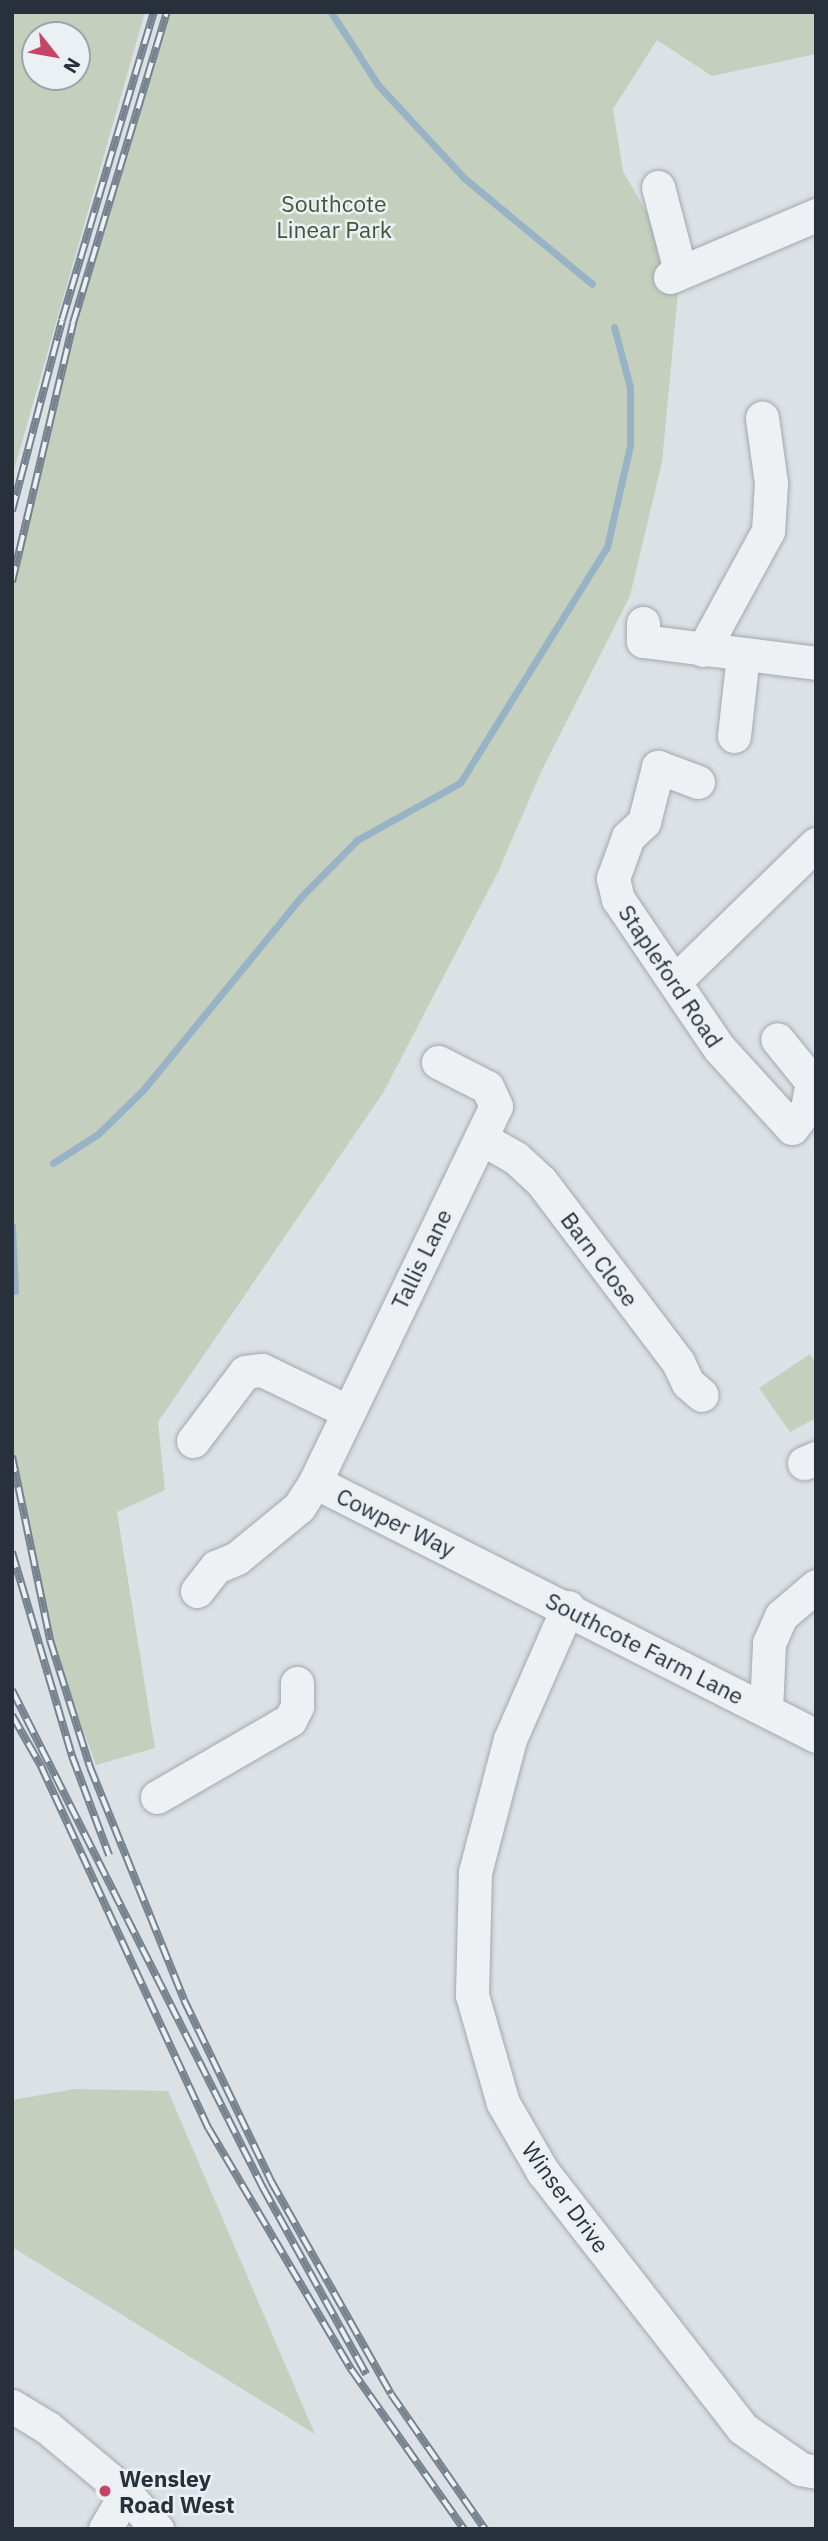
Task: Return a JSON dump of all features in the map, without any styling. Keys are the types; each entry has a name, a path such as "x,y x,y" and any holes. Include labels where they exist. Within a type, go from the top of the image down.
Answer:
{"street":[{"path":"657,187 675,274 816,215"},
{"path":"703,650 768,531 771,483 766,418"},
{"path":"643,622 643,641 816,663"},
{"path":"734,736 743,655"},
{"name":"Stapleford Road","path":"698,782 658,767 644,822 628,837 613,878 618,899 676,980 719,1048 792,1128 807,1108 812,1082 777,1039"},
{"path":"676,980 816,844"},
{"name":"Tallis Lane","path":"315,1482 496,1106 487,1087 438,1062"},
{"name":"Barn Close","path":"481,1138 516,1157 541,1181 678,1362 688,1382 702,1395"},
{"path":"193,1441 245,1373 262,1370 347,1411"},
{"name":"Cowper Way","path":"197,1591 216,1567 237,1558 299,1507 315,1482 474,1561"},
{"name":"Southcote Farm Lane","path":"474,1561 816,1736"},
{"path":"766,1710 769,1643 781,1616 816,1586"},
{"name":"Winser Drive","path":"568,1608 510,1740 475,1872 472,1995 503,2103 543,2172 743,2428 801,2469 816,2472"},
{"path":"157,1797 290,1720 298,1706 297,1683"},
{"path":"12,2406 48,2428 126,2493 157,2529"},
{"path":"105,2529 126,2493"}],"green space":[{"path":"12,12 145,12 12,477"},
{"name":"Southcote Linear Park","path":"167,12 816,12 816,54 712,76 657,40 613,109 623,171 680,271 662,462 630,596 542,770 498,872 383,1093 158,1422 165,1490 117,1512 155,1748 96,1765 50,1640 12,1456 12,587 73,323"},
{"path":"810,1354 816,1363 816,1418 790,1432 759,1388"},
{"path":"75,2089 168,2091 315,2434 12,2247 12,2100"}],"waterway":[{"path":"331,12 378,85 464,178 592,284"},
{"path":"53,1163 98,1134 143,1090 301,897 357,840 460,783 607,547 630,446 630,387 614,327"},
{"path":"12,1226 15,1291"}],"railway":[{"path":"12,511 62,320 154,12"},
{"path":"12,582 73,323 167,12"},
{"path":"12,1456 50,1640 90,1767 184,2000 271,2181 391,2394 485,2529"},
{"path":"12,1552 72,1756 109,1855"},
{"path":"12,1690 263,2188 366,2374"},
{"path":"12,1715 41,1766 209,2129 351,2369 464,2529"}],"place":[{"name":"Wensley Road West","path":"105,2491"}]}
